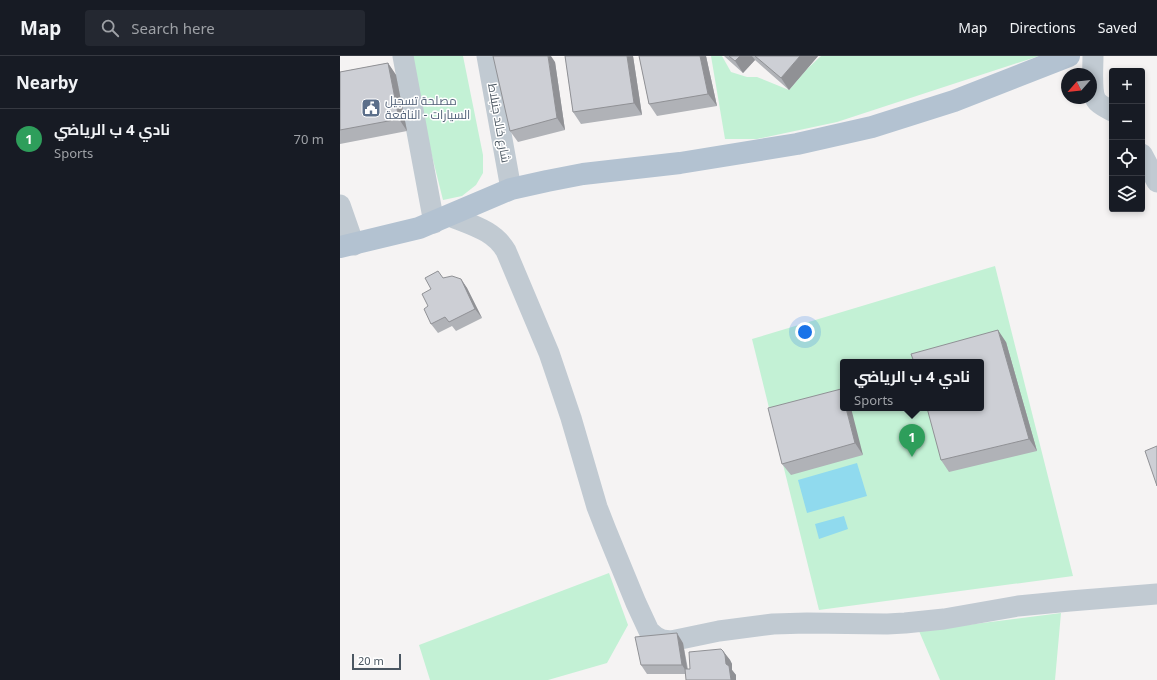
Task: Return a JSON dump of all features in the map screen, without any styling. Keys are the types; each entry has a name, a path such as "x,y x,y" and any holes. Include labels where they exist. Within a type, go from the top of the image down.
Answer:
{"main road":[{"path":"347,246 419,228 442,220 490,197 511,189 583,174 680,163 797,144 842,134 902,118 954,101 1070,56"}],"street":[{"path":"403,56 442,220 479,228 492,235 502,244 506,251 549,353 571,418 595,500 606,530 649,632 656,637 662,640 671,641 719,630 773,624 906,623 944,619 1018,606 1157,594"},
{"name":"شارع خالد جنبلاط","path":"487,56 511,189"},
{"path":"1093,56 1092,75 1096,100 1109,109"},
{"path":"1145,160 1157,182"},
{"path":"340,205 347,246"}],"green space":[{"path":"407,56 463,56 483,155 483,173 476,185 462,196 443,200"},
{"path":"711,56 722,56 731,72 747,77 757,77 789,90 806,70 821,56 1039,56 837,122 757,139 725,139"},
{"path":"995,266 1073,576 819,610 752,339"},
{"path":"609,573 628,625 607,663 548,680 430,680 419,645"},
{"path":"1061,613 1055,680 940,680 919,631"}],"water":[{"path":"857,463 867,496 807,513 798,480"},
{"path":"844,516 848,529 819,539 815,524"}],"building":[{"path":"493,56 548,56 557,118 510,131"},
{"path":"565,56 627,56 634,103 573,112"},
{"path":"639,56 700,56 708,94 649,104"},
{"path":"729,56 740,56 735,61"},
{"path":"755,56 800,56 781,78"},
{"name":"مصلحة تسجيل السيارات - النافعة","path":"388,63 399,119 340,130 340,72"},
{"path":"438,271 443,278 452,276 461,279 475,309 449,322 445,317 431,324 424,309 428,306 422,294 431,289 425,278"},
{"path":"998,330 1029,439 941,460 928,411 984,411 984,359 913,359 911,354"},
{"path":"840,389 840,411 847,411 855,443 782,464 768,408"},
{"path":"1157,446 1157,486 1145,451"},
{"path":"677,633 682,665 641,665 635,637"},
{"path":"721,649 725,655 726,664 729,666 731,680 686,680 685,669 690,669 689,652"}],"place":[{"name":"مصلحة تسجيل السيارات - النافعة","path":"371,108"},
{"name":"نادي 4 ب الرياضي","path":"912,457"}]}
